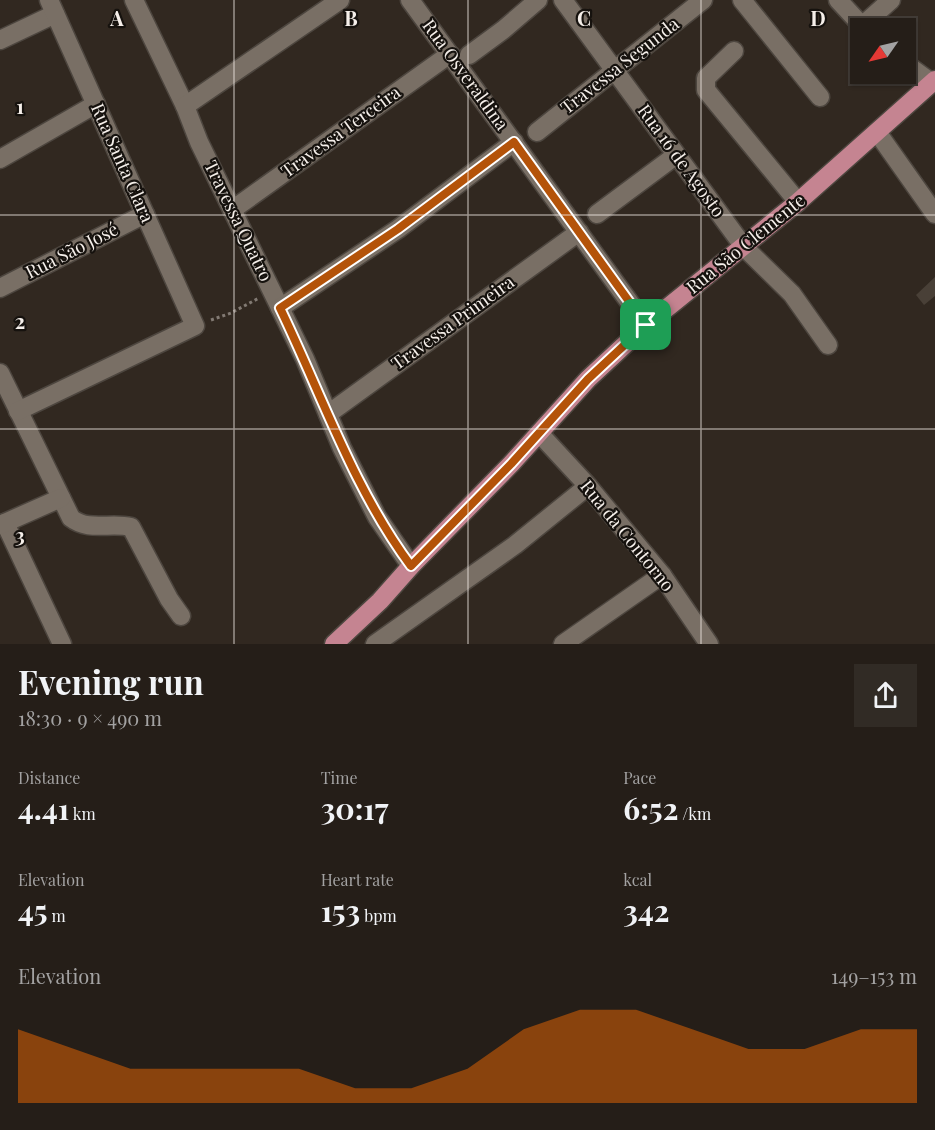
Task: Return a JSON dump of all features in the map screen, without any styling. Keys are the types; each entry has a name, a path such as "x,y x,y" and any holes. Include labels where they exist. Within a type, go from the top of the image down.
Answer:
{"main road":[{"name":"Rua São Clemente","path":"334,644 380,601 511,464 588,379 646,325 798,202 933,81"}],"street":[{"path":"135,0 185,106 340,0"},
{"name":"Rua Osveraldina","path":"411,0 646,325"},
{"path":"469,55 538,0"},
{"name":"Rua 16 de Agosto","path":"563,0 675,156 744,247 792,294 828,345"},
{"name":"Travessa Segunda","path":"537,132 703,0"},
{"path":"742,0 820,97"},
{"path":"838,0 855,18"},
{"path":"872,18 891,0"},
{"path":"0,40 52,7"},
{"name":"Rua Santa Clara","path":"52,7 195,326"},
{"path":"734,51 706,78 706,90 798,202"},
{"name":"Travessa Terceira","path":"232,210 450,54"},
{"path":"916,70 933,81"},
{"path":"0,159 96,104"},
{"name":"Travessa Quatro","path":"185,106 199,142 280,308 342,448 377,517 411,566"},
{"path":"877,132 935,214"},
{"path":"280,308 398,229 514,142"},
{"path":"597,214 675,156"},
{"name":"Rua São José","path":"0,288 145,214"},
{"name":"Travessa Primeira","path":"328,414 579,232"},
{"path":"18,411 195,326"},
{"path":"0,373 71,518 79,524 131,527 182,616"},
{"name":"Rua da Contorno","path":"539,434 588,486 662,575 709,644"},
{"path":"375,644 515,545 588,486"},
{"path":"61,498 3,524 62,644"},
{"path":"563,644 662,575"}],"path":[{"path":"195,326 231,313 272,291"}],"building":[{"path":"935,277 935,296 924,305 916,295"}],"route":[{"path":"514,142 646,325 588,379 511,464 411,566 377,517 342,448 305,360 280,308 398,229 514,142"}]}
